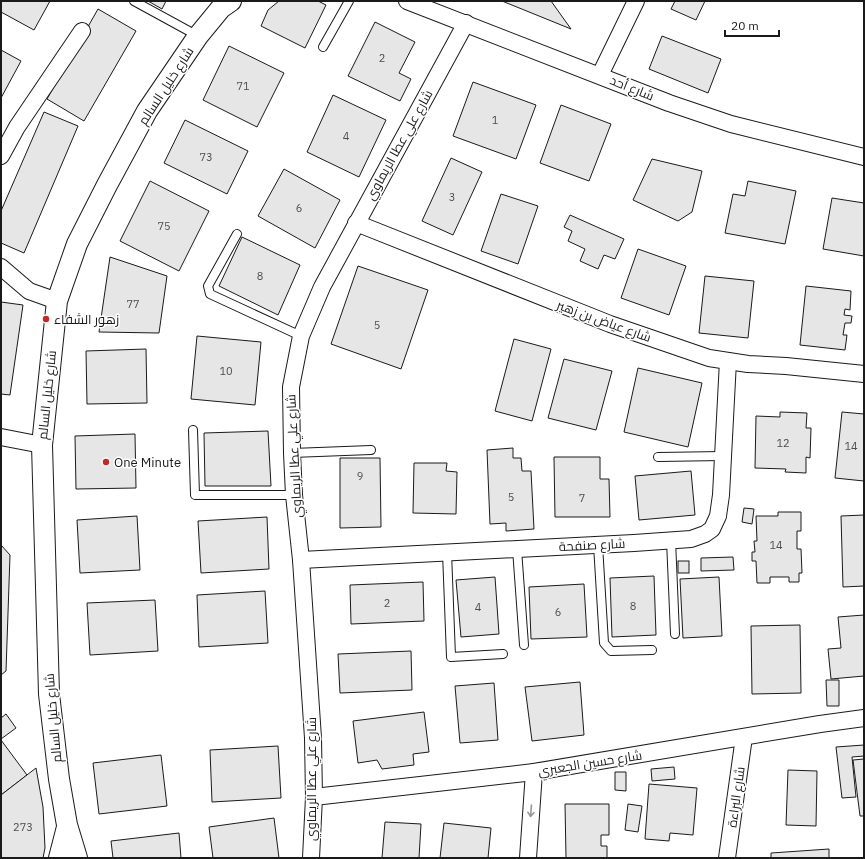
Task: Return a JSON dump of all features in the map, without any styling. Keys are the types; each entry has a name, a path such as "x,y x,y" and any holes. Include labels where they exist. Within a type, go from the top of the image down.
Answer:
{"street":[{"name":"شارع أحد","path":"407,1 669,103 731,124 864,157"},
{"path":"600,76 636,1"},
{"name":"شارع خليل السالم","path":"77,858 67,825 49,694 42,445 57,301 77,244 107,184 148,111 198,36 225,3"},
{"name":"شارع علي عطا الريماوي","path":"311,858 314,797 313,738 301,560 294,495 291,387 301,336 322,287 466,23"},
{"path":"1,156 17,127 82,31"},
{"name":"شارع عياض بن زهير","path":"356,224 610,324 709,358 748,364 786,366 864,374"},
{"path":"1,267 29,291 57,301"},
{"name":"شارع صنفحة","path":"301,560 598,545 691,539 705,534 712,529 718,516 721,495 728,361"},
{"path":"1,438 42,445"},
{"name":"شارع حسين الجعبري","path":"314,797 534,772 864,718"},
{"name":"شارع البراءة","path":"727,858 744,737"},
{"path":"528,858 534,772"},
{"name":"شارع خليل السالم","path":"59,858 67,825"}],"lane":[{"path":"134,1 198,36"},
{"path":"323,47 349,1"},
{"path":"237,234 208,286 210,294 301,336"},
{"path":"193,430 195,495 294,495"},
{"path":"292,453 371,450"},
{"path":"658,457 723,456"},
{"path":"671,540 675,634"},
{"path":"598,545 604,644 611,651 652,650"},
{"path":"517,549 524,645"},
{"path":"447,552 451,656 503,654"}],"building":[{"path":"1,1 50,1 34,30 1,12"},
{"path":"148,1 166,1 162,9"},
{"path":"279,1 318,1 326,5 305,48 261,26 268,10"},
{"path":"502,1 551,1 571,29"},
{"path":"675,1 705,1 696,20 671,9"},
{"path":"98,9 136,31 84,121 47,99"},
{"path":"375,22 415,42 399,73 411,79 400,101 348,76"},
{"path":"662,36 721,59 708,93 649,69"},
{"path":"229,46 284,73 257,127 203,100"},
{"path":"1,50 21,61 1,98"},
{"path":"473,82 536,105 516,159 453,136"},
{"path":"333,95 386,120 359,177 307,152"},
{"path":"561,105 611,124 589,181 540,163"},
{"path":"44,112 78,126 24,253 1,243 1,211"},
{"path":"185,120 248,151 227,194 164,163"},
{"path":"451,158 482,172 453,235 422,221"},
{"path":"652,159 702,171 692,212 678,221 633,200"},
{"path":"284,169 340,200 315,248 258,216"},
{"path":"150,181 209,211 179,271 120,241"},
{"path":"748,181 796,191 785,244 725,233 733,194 745,196"},
{"path":"501,194 538,206 518,264 481,251"},
{"path":"832,198 864,203 864,256 823,249"},
{"path":"570,215 624,239 615,259 604,255 598,269 580,261 585,249 568,241 572,231 564,227"},
{"path":"242,237 300,265 278,315 219,286"},
{"path":"638,249 686,266 669,315 621,298"},
{"path":"110,257 167,276 159,333 99,332"},
{"path":"358,266 428,290 401,369 331,344"},
{"path":"705,276 754,281 748,338 699,333"},
{"path":"806,286 851,291 850,310 845,309 844,315 852,316 851,323 845,323 843,335 847,335 845,350 800,345"},
{"path":"1,302 23,305 10,395 1,394"},
{"path":"197,336 261,342 255,405 191,399"},
{"path":"514,339 551,349 532,421 495,411"},
{"path":"146,349 147,403 87,404 86,351"},
{"path":"564,359 612,371 596,430 548,418"},
{"path":"638,368 702,383 688,447 624,432"},
{"path":"780,412 807,413 806,428 811,428 810,458 806,457 806,473 785,472 786,469 755,468 756,416 780,417"},
{"path":"842,412 864,414 864,481 835,478"},
{"path":"268,431 271,486 205,486 204,433"},
{"name":"One Minute","path":"135,434 136,488 76,489 75,436"},
{"path":"513,448 513,458 521,458 522,471 531,471 534,529 506,531 506,523 490,524 487,450"},
{"path":"554,457 600,457 600,479 609,479 610,517 555,517"},
{"path":"340,458 380,458 381,527 340,528"},
{"path":"414,463 447,463 446,471 457,472 456,514 413,513"},
{"path":"691,471 695,515 639,520 635,476"},
{"path":"744,508 754,509 752,524 742,522"},
{"path":"778,512 801,512 801,531 797,531 797,549 801,549 802,573 799,573 799,582 789,582 789,577 770,577 770,583 757,583 756,561 752,561 752,552 755,552 754,541 757,541 756,516 778,516"},
{"path":"864,515 864,586 843,587 841,516"},
{"path":"137,516 140,570 80,573 77,520"},
{"path":"267,517 269,569 201,573 198,521"},
{"path":"1,545 10,555 6,671 1,675"},
{"path":"733,557 734,570 701,571 701,558"},
{"path":"678,561 689,561 689,573 678,573"},
{"path":"654,576 656,635 612,637 610,578"},
{"path":"495,577 499,634 461,637 456,580"},
{"path":"719,577 722,636 683,638 680,579"},
{"path":"423,582 424,621 351,624 350,585"},
{"path":"584,584 587,637 531,639 529,587"},
{"path":"265,591 268,643 199,647 197,595"},
{"path":"155,600 158,651 90,655 87,603"},
{"path":"864,615 864,676 831,679 828,649 841,648 838,617"},
{"path":"800,625 801,693 752,694 751,626"},
{"path":"411,651 412,690 340,693 338,654"},
{"path":"826,680 839,680 839,706 827,706"},
{"path":"580,682 584,735 532,741 525,687"},
{"path":"494,683 498,740 460,743 455,686"},
{"path":"424,712 429,752 413,754 414,765 382,769 377,760 358,763 353,721"},
{"path":"6,714 16,728 1,739 1,718"},
{"path":"1,740 27,775 1,795"},
{"path":"864,745 864,756 852,757 856,797 842,798 836,747"},
{"path":"278,746 281,798 212,802 210,750"},
{"path":"161,755 167,806 99,814 93,763"},
{"path":"864,759 864,816 860,816 853,760"},
{"path":"674,767 675,779 652,781 651,769"},
{"path":"36,768 43,807 45,848 43,858 1,858 1,795"},
{"path":"788,770 817,771 816,826 786,825"},
{"path":"615,772 626,772 626,791 615,790"},
{"path":"649,784 697,788 693,835 670,833 669,841 645,839"},
{"path":"565,804 609,804 609,835 601,835 601,846 607,846 607,858 566,858"},
{"path":"628,804 642,806 638,832 625,830"},
{"path":"274,818 279,858 213,858 209,827"},
{"path":"385,822 421,824 419,858 382,858"},
{"path":"444,823 491,828 488,858 440,858"},
{"path":"179,833 181,858 113,858 111,841"},
{"path":"829,849 829,858 771,858 771,853"}],"place":[{"name":"زهور الشفاء","path":"46,319"},
{"name":"One Minute","path":"106,462"}]}
